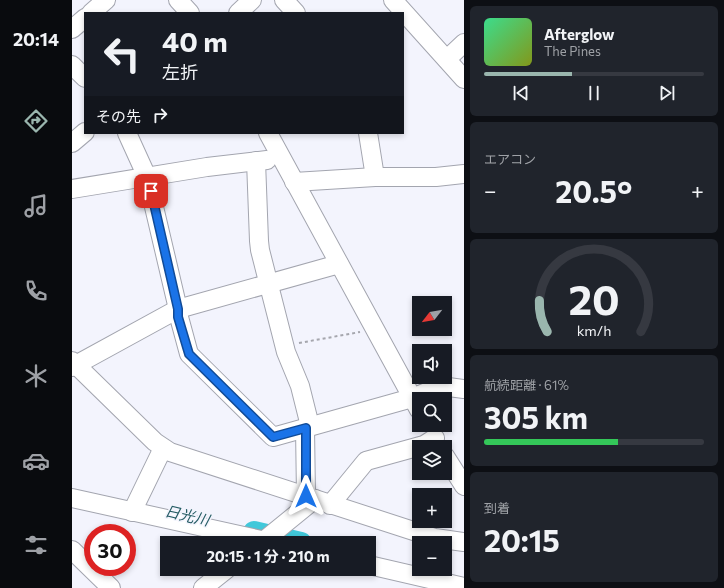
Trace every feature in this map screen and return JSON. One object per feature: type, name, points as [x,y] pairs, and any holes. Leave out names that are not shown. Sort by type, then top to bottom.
[{"type":"street","points":[[92,12],[106,0]]},
{"type":"street","points":[[178,0],[189,12]]},
{"type":"street","points":[[239,12],[252,0]]},
{"type":"street","points":[[284,0],[295,12]]},
{"type":"street","points":[[393,0],[464,79]]},
{"type":"street","points":[[72,29],[84,19]]},
{"type":"street","points":[[447,59],[464,43]]},
{"type":"street","points":[[72,65],[84,77]]},
{"type":"street","points":[[72,143],[84,133]]},
{"type":"street","points":[[127,134],[147,177],[178,309],[178,317],[189,354],[273,437],[308,427],[412,405]]},
{"type":"street","points":[[269,134],[412,398]]},
{"type":"street","points":[[368,134],[375,177]]},
{"type":"street","points":[[72,189],[207,167],[282,158]]},
{"type":"street","points":[[256,161],[258,241],[284,345],[300,386],[308,427],[317,500]]},
{"type":"street","points":[[294,182],[375,177],[436,178],[464,174]]},
{"type":"street","points":[[339,264],[178,309],[73,364],[163,448],[170,452],[435,538],[464,542]]},
{"type":"street","points":[[433,392],[442,386],[464,389]]},
{"type":"street","points":[[273,536],[366,461],[424,445],[434,437]]},
{"type":"street","points":[[134,508],[163,448]]},
{"type":"street","points":[[452,467],[464,486]]},
{"type":"street","points":[[72,500],[134,508],[251,536]]},
{"type":"street","points":[[72,550],[111,588]]},
{"type":"street","points":[[376,567],[464,587]]},
{"type":"street","points":[[409,574],[420,588]]},
{"type":"street","points":[[203,588],[218,576]]},
{"type":"path","points":[[284,345],[375,330]]},
{"type":"waterway","name":"日光川","points":[[254,532],[271,536]]},
{"type":"route","points":[[151,191],[178,309],[178,317],[189,354],[273,437],[306,428],[306,496]]}]
